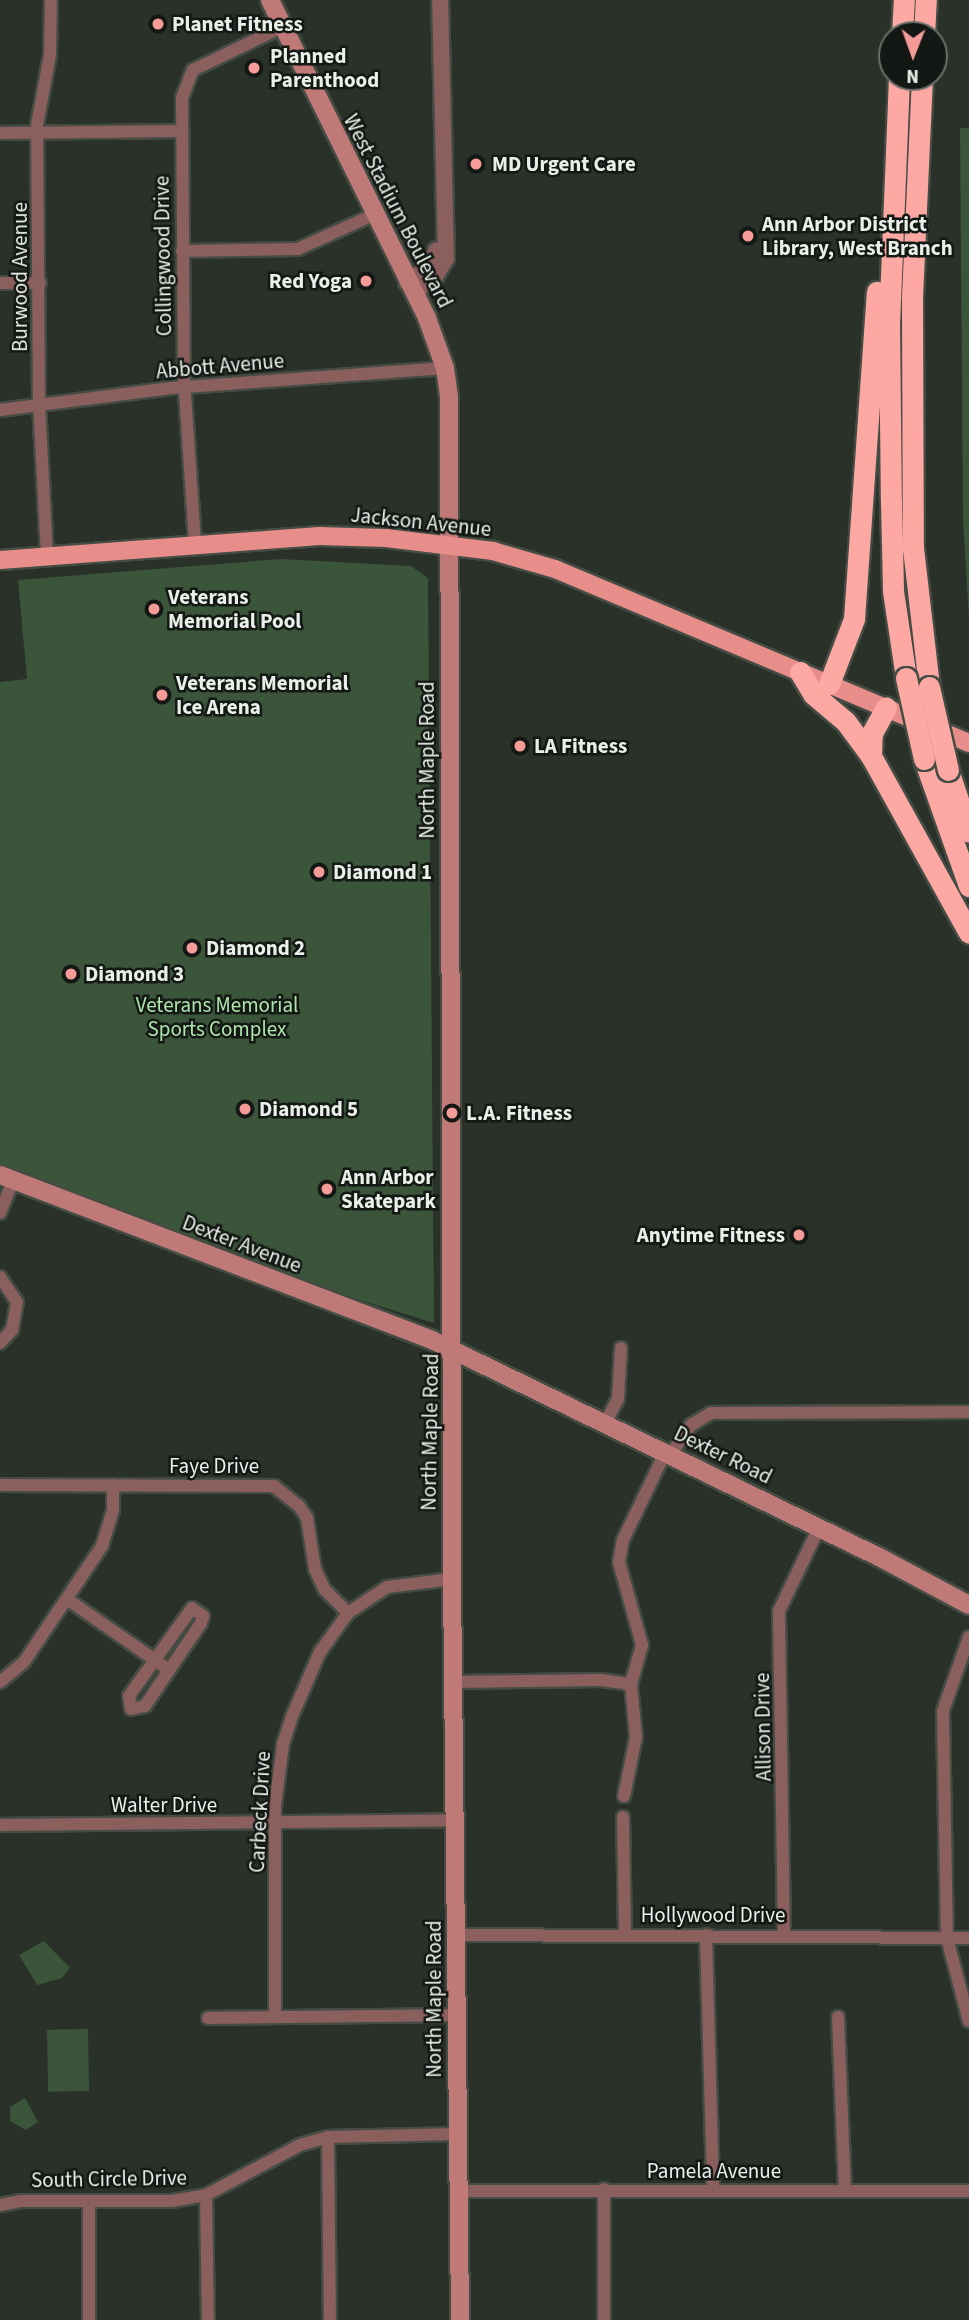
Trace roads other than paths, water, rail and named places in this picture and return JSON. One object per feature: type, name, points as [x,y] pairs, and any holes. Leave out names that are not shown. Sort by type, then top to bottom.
[{"type":"highway","points":[[903,21],[904,0]]},
{"type":"highway","points":[[925,21],[926,0]]},
{"type":"highway","points":[[898,91],[889,320],[893,591],[906,678],[923,759],[969,886]]},
{"type":"highway","points":[[921,91],[912,298],[912,522],[917,612],[929,687],[948,770],[969,832]]},
{"type":"highway","points":[[830,684],[854,619],[877,292],[894,168]]},
{"type":"highway","points":[[800,672],[813,694],[846,722],[871,756],[969,933]]},
{"type":"highway","points":[[871,756],[872,733],[886,708]]},
{"type":"main road","name":"West Stadium Boulevard","points":[[270,0],[410,287],[445,368]]},
{"type":"main road","name":"North Maple Road","points":[[445,368],[450,544],[454,1351],[452,1579],[460,2320]]},
{"type":"main road","name":"Jackson Avenue","points":[[0,560],[195,543],[319,536],[450,544],[555,569],[969,743]]},
{"type":"main road","name":"Dexter Avenue","points":[[6,1178],[454,1351]]},
{"type":"main road","name":"Dexter Road","points":[[454,1351],[819,1528],[969,1605]]},
{"type":"street","name":"Burwood Avenue","points":[[47,556],[39,404],[37,133],[39,100],[50,55],[51,0]]},
{"type":"street","points":[[410,287],[432,265],[443,229],[440,0]]},
{"type":"street","name":"Collingwood Drive","points":[[195,543],[184,387],[182,98],[193,70],[282,27]]},
{"type":"street","points":[[0,133],[181,131]]},
{"type":"street","points":[[182,251],[298,249],[373,215]]},
{"type":"street","points":[[0,283],[40,283]]},
{"type":"street","name":"Abbott Avenue","points":[[0,410],[184,387],[445,368]]},
{"type":"street","name":"Dexter Avenue","points":[[0,1213],[6,1178]]},
{"type":"street","points":[[0,1277],[17,1302],[12,1330],[0,1342]]},
{"type":"street","points":[[605,1424],[618,1399],[621,1348]]},
{"type":"street","points":[[624,1796],[636,1737],[631,1684],[642,1645],[619,1562],[623,1540],[667,1454],[691,1425],[711,1413],[969,1412]]},
{"type":"street","name":"Faye Drive","points":[[0,1485],[274,1486],[299,1506],[307,1518],[315,1569],[325,1590],[348,1613]]},
{"type":"street","points":[[0,1682],[24,1662],[102,1546],[113,1510],[113,1485]]},
{"type":"street","name":"Allison Drive","points":[[784,1934],[779,1611],[819,1528]]},
{"type":"street","name":"Carbeck Drive","points":[[275,2017],[275,1823],[278,1770],[293,1714],[320,1652],[348,1613],[387,1587],[452,1579]]},
{"type":"street","points":[[67,1599],[169,1670]]},
{"type":"street","points":[[199,1609],[201,1623],[145,1706],[131,1709],[129,1696],[153,1659],[185,1612],[199,1609]]},
{"type":"street","points":[[969,1637],[943,1710],[947,1938],[969,2021]]},
{"type":"street","points":[[453,1682],[601,1680],[631,1684]]},
{"type":"street","points":[[623,1817],[625,1934]]},
{"type":"street","name":"Walter Drive","points":[[0,1825],[455,1820]]},
{"type":"street","name":"Hollywood Drive","points":[[457,1935],[784,1934],[969,1937]]},
{"type":"street","points":[[706,1935],[713,2191]]},
{"type":"street","points":[[208,2018],[457,2015]]},
{"type":"street","points":[[838,2017],[845,2191]]},
{"type":"street","name":"South Circle Drive","points":[[0,2205],[172,2201],[206,2195],[300,2145],[328,2137],[458,2134]]},
{"type":"street","points":[[328,2137],[330,2320]]},
{"type":"street","points":[[604,2189],[604,2320]]},
{"type":"street","name":"Pamela Avenue","points":[[458,2191],[969,2191]]},
{"type":"street","points":[[206,2195],[208,2320]]},
{"type":"street","points":[[89,2201],[89,2320]]},
{"type":"place","name":"Planet Fitness","points":[[158,24]]},
{"type":"place","name":"Planned Parenthood","points":[[254,68]]},
{"type":"place","name":"MD Urgent Care","points":[[476,164]]},
{"type":"place","name":"Ann Arbor District Library, West Branch","points":[[748,236]]},
{"type":"place","name":"Red Yoga","points":[[366,281]]},
{"type":"place","name":"Veterans Memorial Pool","points":[[154,609]]},
{"type":"place","name":"Veterans Memorial Ice Arena","points":[[162,695]]},
{"type":"place","name":"LA Fitness","points":[[520,746]]},
{"type":"place","name":"Diamond 1","points":[[319,872]]},
{"type":"place","name":"Diamond 2","points":[[192,948]]},
{"type":"place","name":"Diamond 3","points":[[71,974]]},
{"type":"place","name":"Diamond 5","points":[[245,1109]]},
{"type":"place","name":"L.A. Fitness","points":[[452,1113]]},
{"type":"place","name":"Ann Arbor Skatepark","points":[[327,1189]]},
{"type":"place","name":"Anytime Fitness","points":[[799,1235]]},
{"type":"park label","name":"Veterans Memorial Sports Complex","points":[[217,1017]]}]
